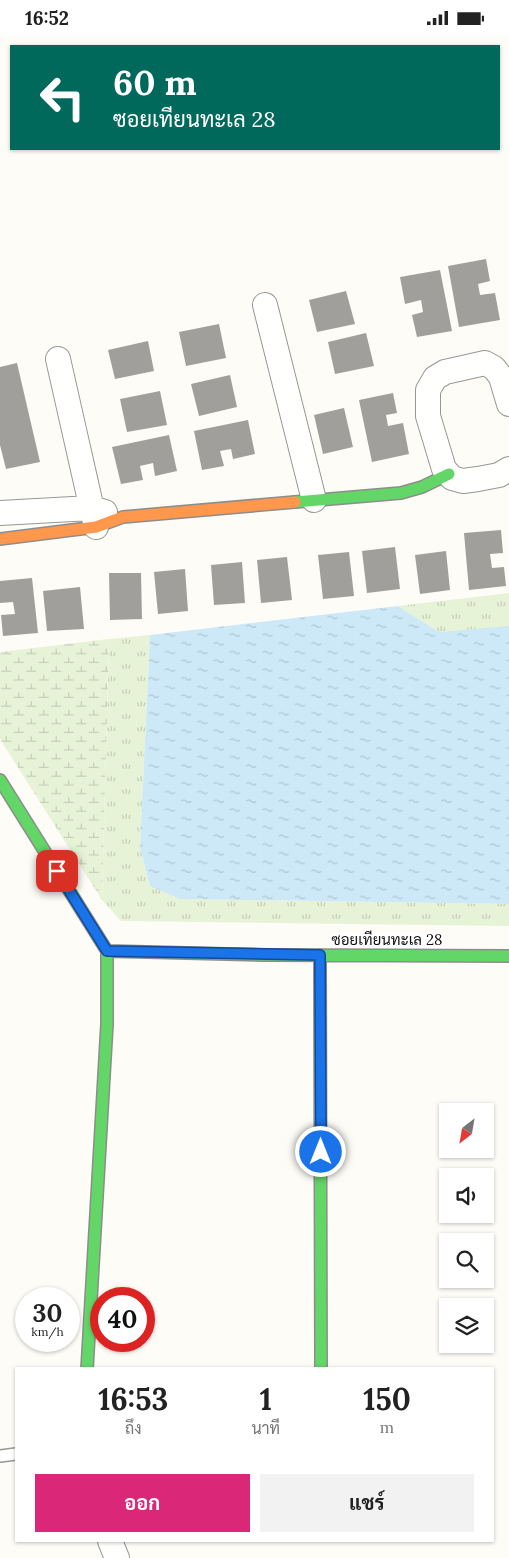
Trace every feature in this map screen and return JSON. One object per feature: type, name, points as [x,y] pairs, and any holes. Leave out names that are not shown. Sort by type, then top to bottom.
[{"type":"street","points":[[265,305],[314,500]]},
{"type":"street","points":[[58,359],[93,518]]},
{"type":"street","points":[[509,404],[501,377],[503,366],[494,367],[485,363],[445,372],[435,378],[428,389],[428,416],[444,469],[452,477],[463,481],[499,475],[509,469]]},
{"type":"street","points":[[0,513],[93,518],[123,517],[401,493],[422,487],[449,474]]},
{"type":"street","points":[[0,539],[93,518]]},
{"type":"street","points":[[0,780],[107,951],[107,1025],[87,1367]]},
{"type":"street","name":"ซอยเทียนทะเล 28","points":[[107,951],[320,955],[509,955]]},
{"type":"street","points":[[320,955],[321,1367]]},
{"type":"street","points":[[110,1542],[117,1558]]},
{"type":"lane","points":[[0,1456],[15,1455]]},
{"type":"green space","points":[[509,593],[509,626],[505,627],[439,632],[398,606]]},
{"type":"green space","points":[[150,635],[140,847],[150,886],[180,899],[509,904],[509,926],[121,921],[102,900],[109,639]]},
{"type":"green space","points":[[109,639],[102,900],[0,739],[0,652]]},
{"type":"water","points":[[398,606],[439,632],[509,626],[509,904],[180,899],[150,886],[140,847],[150,635]]},
{"type":"building","points":[[486,259],[490,281],[478,284],[480,295],[495,293],[500,320],[459,327],[448,266]]},
{"type":"building","points":[[440,270],[452,331],[417,337],[412,315],[423,312],[421,300],[405,304],[400,277]]},
{"type":"building","points":[[346,291],[355,324],[317,332],[309,300]]},
{"type":"building","points":[[219,324],[226,358],[186,366],[179,332]]},
{"type":"building","points":[[366,333],[374,366],[335,374],[328,342]]},
{"type":"building","points":[[148,341],[154,371],[115,379],[108,350]]},
{"type":"building","points":[[17,363],[40,462],[6,469],[0,445],[0,367]]},
{"type":"building","points":[[230,375],[237,407],[199,416],[191,384]]},
{"type":"building","points":[[160,391],[167,425],[127,432],[120,399]]},
{"type":"building","points":[[393,393],[397,413],[386,415],[388,426],[403,423],[409,454],[372,462],[359,400]]},
{"type":"building","points":[[344,408],[353,447],[323,454],[314,415]]},
{"type":"building","points":[[248,420],[255,454],[233,459],[231,449],[220,451],[224,466],[202,470],[194,431]]},
{"type":"building","points":[[169,435],[177,471],[155,476],[153,463],[140,466],[143,480],[121,484],[112,447]]},
{"type":"building","points":[[501,530],[503,553],[490,554],[492,568],[504,567],[506,586],[469,590],[464,533]]},
{"type":"building","points":[[395,547],[400,589],[367,593],[362,551]]},
{"type":"building","points":[[446,551],[450,590],[420,594],[415,555]]},
{"type":"building","points":[[349,552],[354,596],[323,599],[318,555]]},
{"type":"building","points":[[287,557],[292,600],[261,603],[257,560]]},
{"type":"building","points":[[242,562],[245,603],[214,605],[211,565]]},
{"type":"building","points":[[185,569],[188,611],[158,614],[154,572]]},
{"type":"building","points":[[109,573],[141,573],[142,619],[110,620]]},
{"type":"building","points":[[32,578],[38,633],[3,636],[1,615],[15,614],[13,602],[0,603],[0,581]]},
{"type":"building","points":[[80,587],[84,629],[47,631],[43,591]]},
{"type":"traffic: fast","points":[[295,502],[401,493],[422,487],[449,474]]},
{"type":"traffic: fast","points":[[0,780],[107,951],[264,955],[509,956]]},
{"type":"traffic: fast","points":[[87,1367],[107,1024],[107,951]]},
{"type":"traffic: fast","points":[[320,955],[321,1367]]},
{"type":"traffic: slow","points":[[0,539],[96,527],[123,517],[295,502]]},
{"type":"route","points":[[57,871],[107,951],[320,955],[321,1152]]}]
